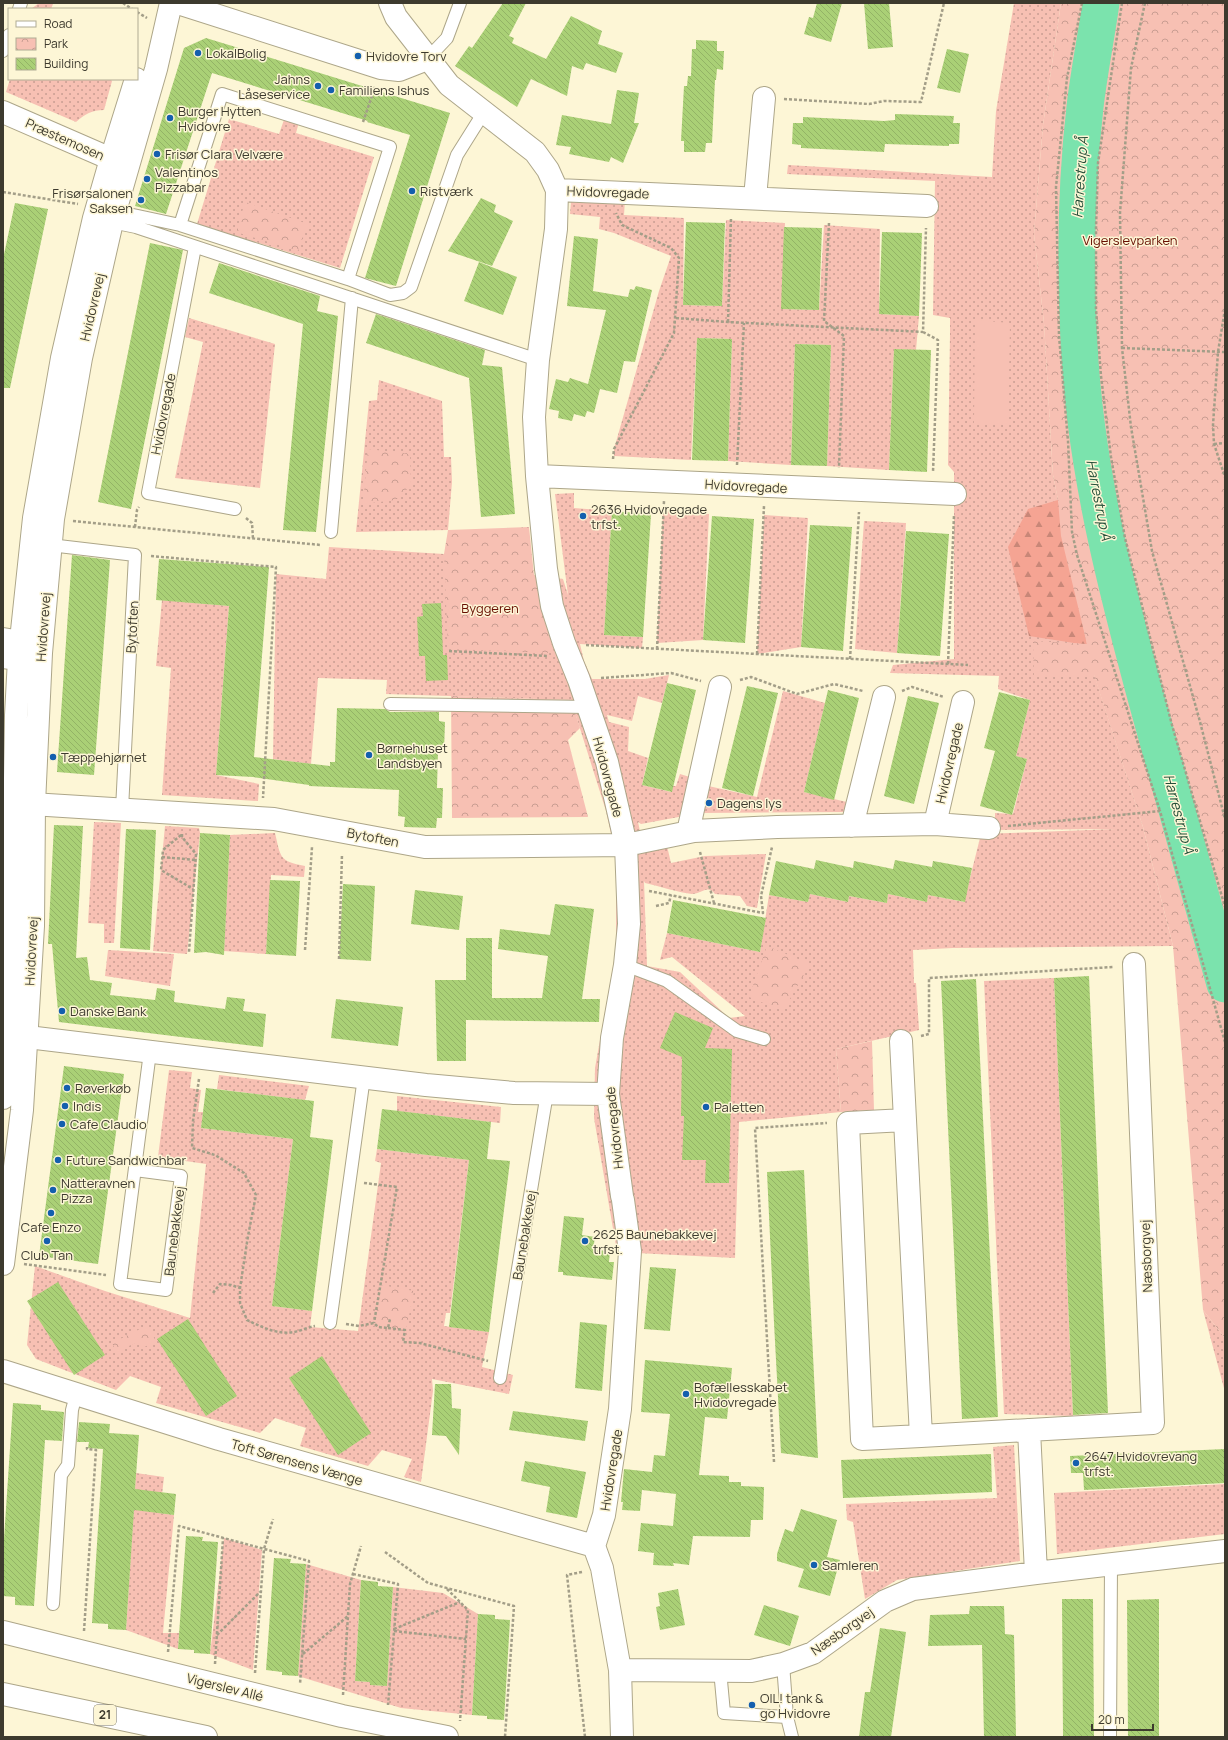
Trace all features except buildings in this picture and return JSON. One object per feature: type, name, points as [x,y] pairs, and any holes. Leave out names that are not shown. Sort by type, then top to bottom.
[{"type":"main road","name":"Hvidovrevej","points":[[138,75],[141,65],[171,3]]},
{"type":"main road","name":"Hvidovrevej","points":[[119,161],[156,69],[171,3]]},
{"type":"main road","points":[[178,3],[381,68],[399,70],[427,59],[396,17],[390,3]]},
{"type":"main road","name":"Hvidovregade","points":[[427,59],[449,85],[535,152],[548,170],[557,190],[556,229],[538,360],[534,417],[537,476],[546,569],[552,606],[566,650],[579,680],[607,762],[626,845],[629,887],[629,924],[625,965],[612,1038],[608,1094],[630,1252],[620,1409],[604,1515],[594,1546]]},
{"type":"main road","name":"Hvidovrevej","points":[[24,804],[11,649],[62,358],[119,161],[137,80]]},
{"type":"main road","points":[[755,198],[764,98]]},
{"type":"main road","name":"Præstemosen","points":[[3,112],[119,161]]},
{"type":"main road","name":"Hvidovregade","points":[[557,190],[927,206]]},
{"type":"main road","name":"Hvidovrevej","points":[[3,1264],[22,1110],[18,1036],[24,804],[53,520],[104,214]]},
{"type":"main road","name":"Hvidovregade","points":[[537,476],[736,486],[955,494]]},
{"type":"main road","points":[[11,649],[40,653]]},
{"type":"main road","points":[[691,831],[720,687]]},
{"type":"main road","points":[[852,826],[884,697]]},
{"type":"main road","name":"Hvidovregade","points":[[935,824],[963,702]]},
{"type":"main road","name":"Bytoften","points":[[24,804],[274,819],[425,847],[626,845]]},
{"type":"main road","points":[[626,845],[691,831],[777,827],[935,824],[989,828]]},
{"type":"main road","name":"Næsborgvej","points":[[848,1123],[862,1439],[1153,1423],[1134,964]]},
{"type":"main road","name":"Hvidovrevej","points":[[3,1098],[18,1036]]},
{"type":"main road","points":[[18,1036],[364,1077],[507,1092],[608,1094]]},
{"type":"main road","points":[[901,1041],[921,1436]]},
{"type":"main road","points":[[848,1123],[905,1120]]},
{"type":"main road","name":"Toft Sørensens Vænge","points":[[3,1371],[76,1395],[396,1490],[594,1546]]},
{"type":"main road","points":[[1029,1430],[1036,1573]]},
{"type":"main road","points":[[594,1546],[602,1568],[620,1670],[622,1737]]},
{"type":"main road","name":"Næsborgvej","points":[[620,1670],[751,1670],[783,1664],[813,1653],[885,1601],[913,1589],[1225,1551]]},
{"type":"main road","name":"Vigerslev Allé","points":[[3,1632],[342,1716],[386,1725],[454,1730]]},
{"type":"main road","name":"21","points":[[3,1694],[206,1737]]},
{"type":"lane","points":[[427,59],[448,38],[460,3]]},
{"type":"lane","points":[[3,51],[8,38]]},
{"type":"lane","points":[[180,225],[222,94],[390,147],[348,279]]},
{"type":"lane","points":[[104,214],[180,225],[348,279],[390,295],[403,293],[411,287],[457,155],[484,112]]},
{"type":"lane","points":[[104,214],[136,227],[195,247],[538,360]]},
{"type":"lane","name":"Hvidovregade","points":[[148,493],[195,247]]},
{"type":"lane","points":[[331,532],[352,298]]},
{"type":"lane","points":[[148,493],[236,509]]},
{"type":"lane","points":[[50,545],[135,555]]},
{"type":"lane","name":"Bytoften","points":[[122,809],[135,555]]},
{"type":"lane","points":[[390,704],[588,707]]},
{"type":"lane","points":[[625,965],[667,981],[737,1031],[764,1039]]},
{"type":"lane","points":[[121,1276],[150,1052]]},
{"type":"lane","points":[[330,1323],[364,1077]]},
{"type":"lane","name":"Baunebakkevej","points":[[500,1378],[547,1093]]},
{"type":"lane","name":"Baunebakkevej","points":[[121,1276],[120,1284],[166,1290],[181,1176],[135,1170]]},
{"type":"lane","points":[[52,1604],[61,1475],[68,1465],[72,1410],[76,1395]]},
{"type":"lane","points":[[1110,1737],[1111,1564]]},
{"type":"lane","points":[[783,1664],[787,1717],[792,1737]]},
{"type":"lane","points":[[720,1670],[724,1712],[787,1717]]},
{"type":"path","points":[[764,98],[869,104],[884,101],[921,102],[944,3]]},
{"type":"path","points":[[1082,3],[1067,78],[1056,187],[1059,336],[1068,441],[1072,532],[1077,555],[1160,812],[1225,1042]]},
{"type":"path","points":[[1122,3],[1098,163],[1096,309],[1101,376],[1111,456],[1126,545],[1170,717],[1225,907]]},
{"type":"path","points":[[1145,3],[1131,68],[1120,213],[1122,348],[1131,427],[1152,551],[1199,718],[1225,819]]},
{"type":"path","points":[[358,137],[381,68]]},
{"type":"path","points":[[605,191],[622,225],[671,248],[679,258],[674,333],[614,449],[613,480]]},
{"type":"path","points":[[3,192],[104,214]]},
{"type":"path","points":[[728,322],[732,197]]},
{"type":"path","points":[[830,202],[824,321],[844,336],[839,490]]},
{"type":"path","points":[[923,332],[927,206]]},
{"type":"path","points":[[1225,309],[1218,352],[1213,425],[1214,444],[1225,477]]},
{"type":"path","points":[[676,318],[923,332],[938,340],[932,494]]},
{"type":"path","points":[[736,486],[744,323]]},
{"type":"path","points":[[1122,348],[1225,352]]},
{"type":"path","points":[[1214,444],[1225,443]]},
{"type":"path","points":[[657,649],[665,482]]},
{"type":"path","points":[[757,654],[765,487]]},
{"type":"path","points":[[850,659],[861,491]]},
{"type":"path","points":[[135,527],[137,510],[148,493]]},
{"type":"path","points":[[948,664],[955,494]]},
{"type":"path","points":[[236,509],[252,523],[253,539]]},
{"type":"path","points":[[53,520],[323,546],[331,532]]},
{"type":"path","points":[[135,555],[276,567],[262,819]]},
{"type":"path","points":[[449,651],[657,649],[968,665]]},
{"type":"path","points":[[579,680],[671,673],[720,687],[751,677],[796,694],[834,684],[884,697],[912,687],[963,702]]},
{"type":"path","points":[[989,828],[1160,812]]},
{"type":"path","points":[[184,813],[182,837],[196,854],[189,952]]},
{"type":"path","points":[[305,950],[312,826]]},
{"type":"path","points":[[629,887],[763,912],[761,896],[777,827]]},
{"type":"path","points":[[691,831],[714,903]]},
{"type":"path","points":[[340,959],[340,882],[342,847],[346,832]]},
{"type":"path","points":[[182,835],[163,850],[161,870],[194,890]]},
{"type":"path","points":[[162,858],[196,860]]},
{"type":"path","points":[[656,906],[669,903],[671,895]]},
{"type":"path","points":[[901,1041],[929,1034],[929,978],[1096,969],[1134,964]]},
{"type":"path","points":[[202,1058],[193,1121],[192,1148],[215,1155],[244,1173],[256,1195],[240,1288],[240,1303],[247,1320],[264,1328],[278,1332],[294,1332],[309,1327],[330,1323],[359,1326],[374,1323]]},
{"type":"path","points":[[774,1462],[755,1128],[848,1123]]},
{"type":"path","points":[[350,1182],[397,1187],[374,1323]]},
{"type":"path","points":[[3,1261],[121,1276]]},
{"type":"path","points":[[213,1293],[220,1284],[240,1288]]},
{"type":"path","points":[[388,1328],[390,1319]]},
{"type":"path","points":[[374,1323],[378,1327],[404,1330],[403,1342],[420,1343],[502,1364]]},
{"type":"path","points":[[83,1652],[96,1450],[87,1449],[87,1442]]},
{"type":"path","points":[[252,1694],[264,1549],[272,1519]]},
{"type":"path","points":[[166,1672],[179,1526],[309,1561],[301,1682],[295,1704]]},
{"type":"path","points":[[214,1684],[223,1538]]},
{"type":"path","points":[[342,1716],[350,1584],[361,1546]]},
{"type":"path","points":[[385,1552],[428,1583],[514,1606],[505,1737]]},
{"type":"path","points":[[353,1574],[398,1584],[386,1725]]},
{"type":"path","points":[[568,1575],[585,1737]]},
{"type":"path","points":[[446,1588],[468,1610],[466,1639],[454,1730]]},
{"type":"path","points":[[217,1635],[261,1591]]},
{"type":"path","points":[[394,1630],[460,1602]]},
{"type":"path","points":[[303,1654],[348,1616]]},
{"type":"path","points":[[394,1630],[466,1639]]},
{"type":"green space","points":[[39,3],[53,4],[51,8],[32,8]]},
{"type":"green space","points":[[1014,3],[1061,3],[1043,125],[1034,234],[1044,323],[1053,475],[1094,674],[1143,827],[1173,946],[953,948],[913,950],[914,983],[916,983],[919,1030],[836,1049],[841,1112],[739,1122],[735,1258],[617,1252],[594,1118],[595,1068],[616,950],[616,856],[606,811],[571,700],[386,694],[387,680],[318,678],[311,764],[273,759],[276,574],[326,579],[329,547],[444,554],[534,575],[563,579],[568,595],[555,494],[574,493],[574,508],[612,511],[604,635],[643,637],[642,648],[580,644],[584,661],[592,679],[645,679],[669,675],[662,703],[638,696],[632,721],[607,715],[609,722],[629,727],[628,751],[648,758],[642,785],[671,792],[673,786],[676,786],[680,774],[693,778],[684,816],[641,824],[638,822],[643,845],[667,846],[671,863],[705,856],[766,854],[757,908],[747,906],[740,896],[715,894],[709,890],[692,894],[645,883],[644,881],[647,966],[680,972],[729,1018],[745,1016],[672,957],[660,960],[667,933],[760,952],[769,895],[808,902],[810,894],[848,902],[849,896],[887,903],[888,894],[927,902],[928,895],[964,902],[981,834],[1116,829],[995,830],[995,813],[1013,814],[1027,759],[1016,756],[1030,700],[998,689],[999,676],[890,673],[893,665],[954,659],[954,472],[948,465],[950,318],[933,315],[935,181],[787,174],[788,165],[992,177],[996,111]]},
{"type":"green space","name":"Vigerslevparken","points":[[1061,3],[1225,3],[1225,1338],[1203,1310],[1173,946],[1143,827],[1094,675],[1034,675],[1033,641],[1087,644],[1061,536],[1058,500],[1053,475],[1044,323],[1034,234],[1043,125]]},
{"type":"green space","points":[[10,80],[112,81],[104,110],[89,113],[76,122],[6,92]]},
{"type":"green space","points":[[285,117],[299,122],[296,133],[374,157],[340,268],[197,224],[229,119],[279,134]]},
{"type":"green space","points":[[575,199],[625,200],[624,215],[684,218],[683,305],[722,306],[726,220],[785,223],[782,309],[819,310],[824,225],[880,229],[879,314],[919,316],[916,350],[894,349],[889,470],[827,466],[831,345],[795,344],[791,465],[728,461],[732,339],[697,338],[691,460],[614,456],[614,449],[659,291],[671,256],[614,233],[599,229],[600,217],[570,214],[571,202]]},
{"type":"green space","points":[[245,202],[308,224],[298,251],[236,232]]},
{"type":"green space","points":[[189,318],[275,344],[260,488],[175,478],[203,342],[185,337]]},
{"type":"green space","points":[[975,320],[1010,323],[1008,423],[974,423]]},
{"type":"green space","points":[[379,380],[442,401],[444,457],[451,457],[452,482],[448,530],[356,532],[369,401],[377,400]]},
{"type":"green space","points":[[368,449],[410,454],[411,485],[396,500],[363,504]]},
{"type":"green space","points":[[1058,500],[1087,645],[1029,636],[1008,547],[1028,509]]},
{"type":"green space","points":[[663,511],[709,514],[703,640],[657,643]]},
{"type":"green space","points":[[764,515],[808,518],[801,647],[757,654]]},
{"type":"green space","points":[[864,521],[906,523],[897,653],[855,649]]},
{"type":"green space","name":"Byggeren","points":[[529,527],[534,575],[554,653],[448,649],[444,554],[448,530]]},
{"type":"green space","points":[[162,600],[229,606],[216,775],[259,784],[258,801],[162,795],[171,668],[156,666]]},
{"type":"green space","points":[[783,691],[825,703],[804,792],[851,803],[847,812],[698,813],[704,785],[757,797]]},
{"type":"green space","points":[[451,696],[571,700],[580,728],[568,740],[588,817],[452,818]]},
{"type":"green space","points":[[94,822],[121,823],[114,943],[104,943],[104,924],[88,923]]},
{"type":"green space","points":[[165,826],[199,828],[200,833],[187,954],[153,951]]},
{"type":"green space","points":[[275,833],[282,857],[290,862],[305,866],[304,877],[271,875],[266,954],[224,951],[230,835]]},
{"type":"green space","points":[[767,946],[810,964],[783,1011],[749,997]]},
{"type":"green space","points":[[108,950],[174,954],[170,986],[105,976]]},
{"type":"green space","points":[[1054,978],[1073,1416],[1004,1414],[984,981]]},
{"type":"green space","points":[[872,1041],[874,1110],[841,1112],[836,1049]]},
{"type":"green space","points":[[169,1070],[192,1072],[190,1088],[201,1090],[198,1112],[203,1112],[201,1128],[293,1139],[272,1306],[312,1311],[310,1327],[358,1331],[381,1163],[375,1161],[377,1149],[469,1160],[450,1313],[446,1313],[444,1326],[489,1332],[482,1367],[513,1375],[509,1394],[432,1379],[433,1391],[421,1482],[404,1477],[412,1459],[382,1450],[368,1466],[300,1446],[306,1428],[275,1418],[260,1433],[156,1403],[161,1387],[130,1376],[116,1390],[36,1359],[27,1345],[35,1266],[105,1291],[190,1318],[206,1164],[158,1157]]},
{"type":"green space","points":[[219,1075],[309,1086],[305,1100],[217,1089]]},
{"type":"green space","points":[[397,1096],[501,1107],[500,1123],[397,1111]]},
{"type":"green space","points":[[381,1285],[414,1291],[406,1330],[373,1326]]},
{"type":"green space","points":[[1203,1310],[1225,1338],[1225,1392]]},
{"type":"green space","points":[[148,1325],[156,1342],[144,1347],[139,1341],[117,1352],[112,1343]]},
{"type":"green space","points":[[1014,1445],[1020,1561],[897,1580],[865,1599],[853,1522],[847,1520],[846,1504],[997,1498],[993,1447]]},
{"type":"green space","points":[[136,1473],[164,1477],[160,1513],[174,1515],[163,1633],[179,1633],[178,1649],[126,1630]]},
{"type":"green space","points":[[1225,1484],[1225,1534],[1057,1554],[1054,1493]]},
{"type":"green space","points":[[224,1538],[262,1550],[253,1670],[210,1654]]},
{"type":"green space","points":[[306,1564],[361,1580],[355,1681],[370,1682],[370,1685],[387,1686],[393,1587],[443,1593],[478,1614],[472,1715],[401,1708],[298,1676]]},
{"type":"waterway","name":"Harrestrup Å","points":[[1101,3],[1088,81],[1078,195],[1077,284],[1082,390],[1095,483],[1104,529],[1126,621],[1225,984]]},
{"type":"place","name":"LokalBolig","points":[[198,53]]},
{"type":"place","name":"Hvidovre Torv","points":[[358,56]]},
{"type":"place","name":"Jahns Låseservice","points":[[318,86]]},
{"type":"place","name":"Familiens Ishus","points":[[331,90]]},
{"type":"place","name":"Burger Hytten Hvidovre","points":[[170,118]]},
{"type":"place","name":"Frisør Clara Velvære","points":[[157,154]]},
{"type":"place","name":"Valentinos Pizzabar","points":[[147,179]]},
{"type":"place","name":"Ristværk","points":[[412,191]]},
{"type":"place","name":"Frisørsalonen Saksen","points":[[141,200]]},
{"type":"place","name":"2636 Hvidovregade trfst.","points":[[583,516]]},
{"type":"place","name":"Børnehuset Landsbyen","points":[[369,755]]},
{"type":"place","name":"Tæppehjørnet","points":[[53,757]]},
{"type":"place","name":"Dagens lys","points":[[709,803]]},
{"type":"place","name":"Danske Bank","points":[[62,1011]]},
{"type":"place","name":"Røverkøb","points":[[67,1088]]},
{"type":"place","name":"Indis","points":[[65,1106]]},
{"type":"place","name":"Paletten","points":[[706,1107]]},
{"type":"place","name":"Cafe Claudio","points":[[62,1124]]},
{"type":"place","name":"Future Sandwichbar","points":[[58,1160]]},
{"type":"place","name":"Natteravnen Pizza","points":[[53,1190]]},
{"type":"place","name":"Cafe Enzo","points":[[51,1213]]},
{"type":"place","name":"Club Tan","points":[[47,1241]]},
{"type":"place","name":"2625 Baunebakkevej trfst.","points":[[585,1241]]},
{"type":"place","name":"Bofællesskabet Hvidovregade","points":[[686,1394]]},
{"type":"place","name":"2647 Hvidovrevang trfst.","points":[[1076,1463]]},
{"type":"place","name":"Samleren","points":[[814,1565]]},
{"type":"place","name":"OIL! tank & go Hvidovre","points":[[752,1705]]}]
